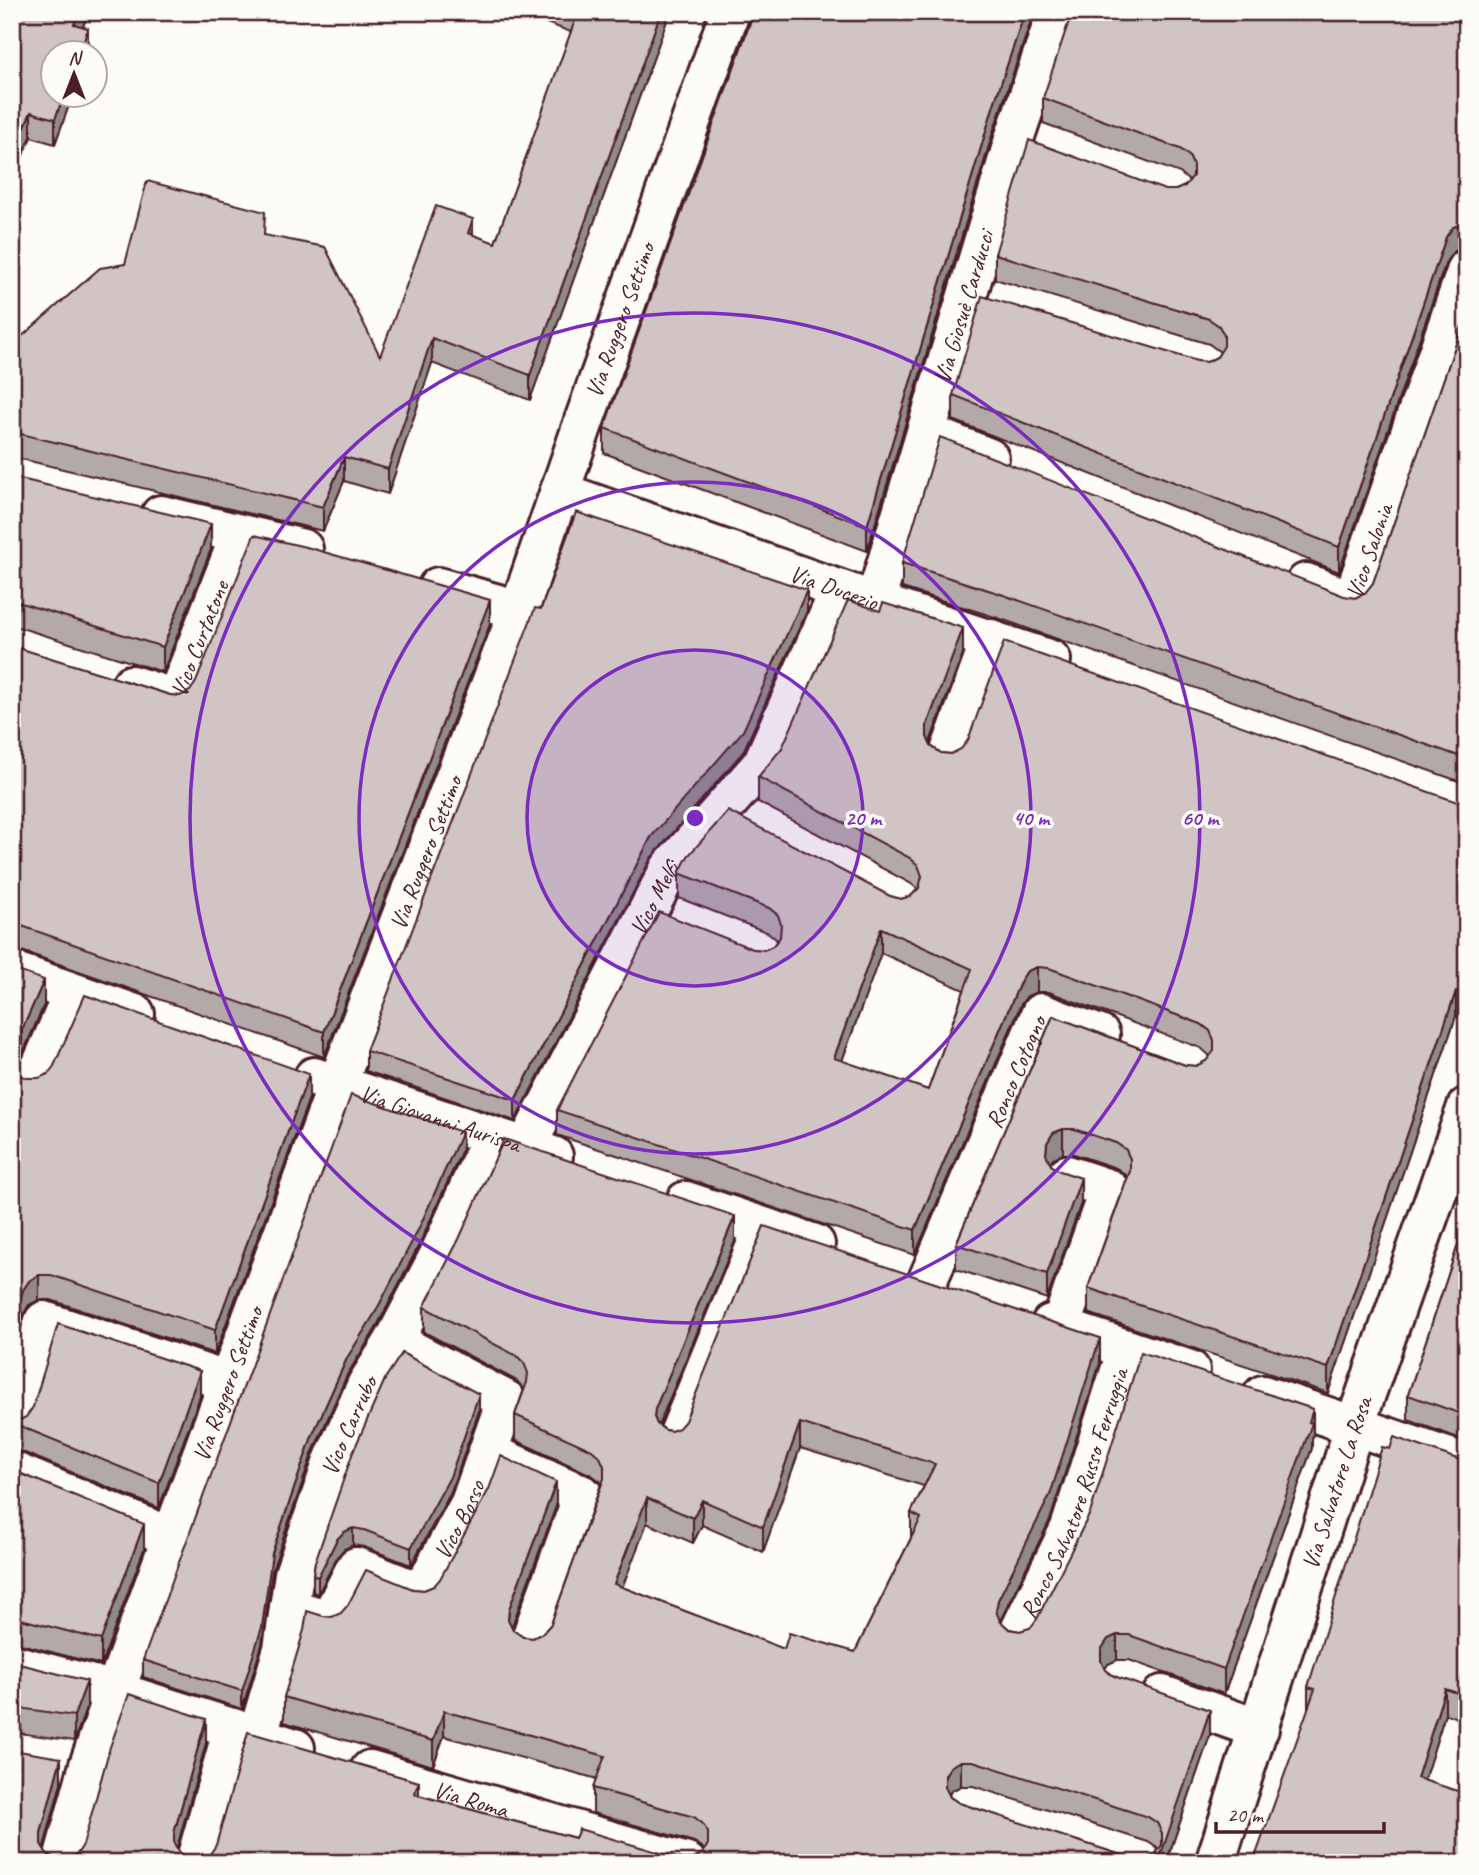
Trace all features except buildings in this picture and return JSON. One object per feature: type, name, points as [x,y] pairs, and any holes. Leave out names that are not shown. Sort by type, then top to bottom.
[{"type":"street","name":"Via Ruggero Settimo","points":[[62,1863],[72,1762],[116,1691],[337,1085],[519,610],[730,12]]},
{"type":"street","name":"Via Giosuè Carducci","points":[[875,602],[967,293],[1028,141],[1057,12]]},
{"type":"street","name":"Vico Salonia","points":[[1274,570],[1352,601],[1467,269]]},
{"type":"street","points":[[967,293],[1006,305]]},
{"type":"street","points":[[926,433],[1016,468]]},
{"type":"street","name":"Via Ducezio","points":[[560,492],[1081,671]]},
{"type":"street","points":[[133,509],[341,560]]},
{"type":"street","name":"Vico Curtatone","points":[[100,676],[176,699],[240,535]]},
{"type":"street","points":[[405,578],[519,610]]},
{"type":"street","name":"Vico Melfi","points":[[509,1141],[663,915],[670,868],[762,764],[840,590]]},
{"type":"street","points":[[948,757],[991,639]]},
{"type":"street","points":[[724,809],[759,828]]},
{"type":"street","points":[[12,971],[169,1026]]},
{"type":"street","points":[[12,1075],[34,1082],[74,993]]},
{"type":"street","name":"Ronco Cotogno","points":[[963,1294],[914,1278],[1041,1013],[1129,1046]]},
{"type":"street","name":"Via Giovanni Aurispa","points":[[285,1067],[590,1169]]},
{"type":"street","name":"Via Salvatore La Rosa","points":[[1215,1863],[1356,1425],[1467,1107]]},
{"type":"street","name":"Vico Carrubo","points":[[195,1863],[245,1733],[283,1649],[294,1574],[333,1461],[367,1384],[394,1341],[439,1255],[509,1141]]},
{"type":"street","points":[[1060,1327],[1109,1189],[1067,1175]]},
{"type":"street","points":[[655,1191],[849,1256]]},
{"type":"street","points":[[1024,1315],[1467,1464]]},
{"type":"street","points":[[12,1426],[44,1321],[229,1382]]},
{"type":"street","name":"Vico Bosso","points":[[289,1608],[329,1620],[356,1567],[421,1593],[470,1503],[506,1400],[394,1341]]},
{"type":"street","name":"Ronco Salvatore Russo Ferruggia","points":[[1018,1634],[1070,1528],[1127,1349]]},
{"type":"street","points":[[487,1451],[583,1495],[530,1641]]},
{"type":"street","points":[[12,1471],[171,1537]]},
{"type":"street","name":"Via Roma","points":[[12,1664],[116,1691],[245,1733],[687,1863]]},
{"type":"street","points":[[1135,1685],[1259,1729]]},
{"type":"lane","points":[[670,1440],[758,1225]]}]
